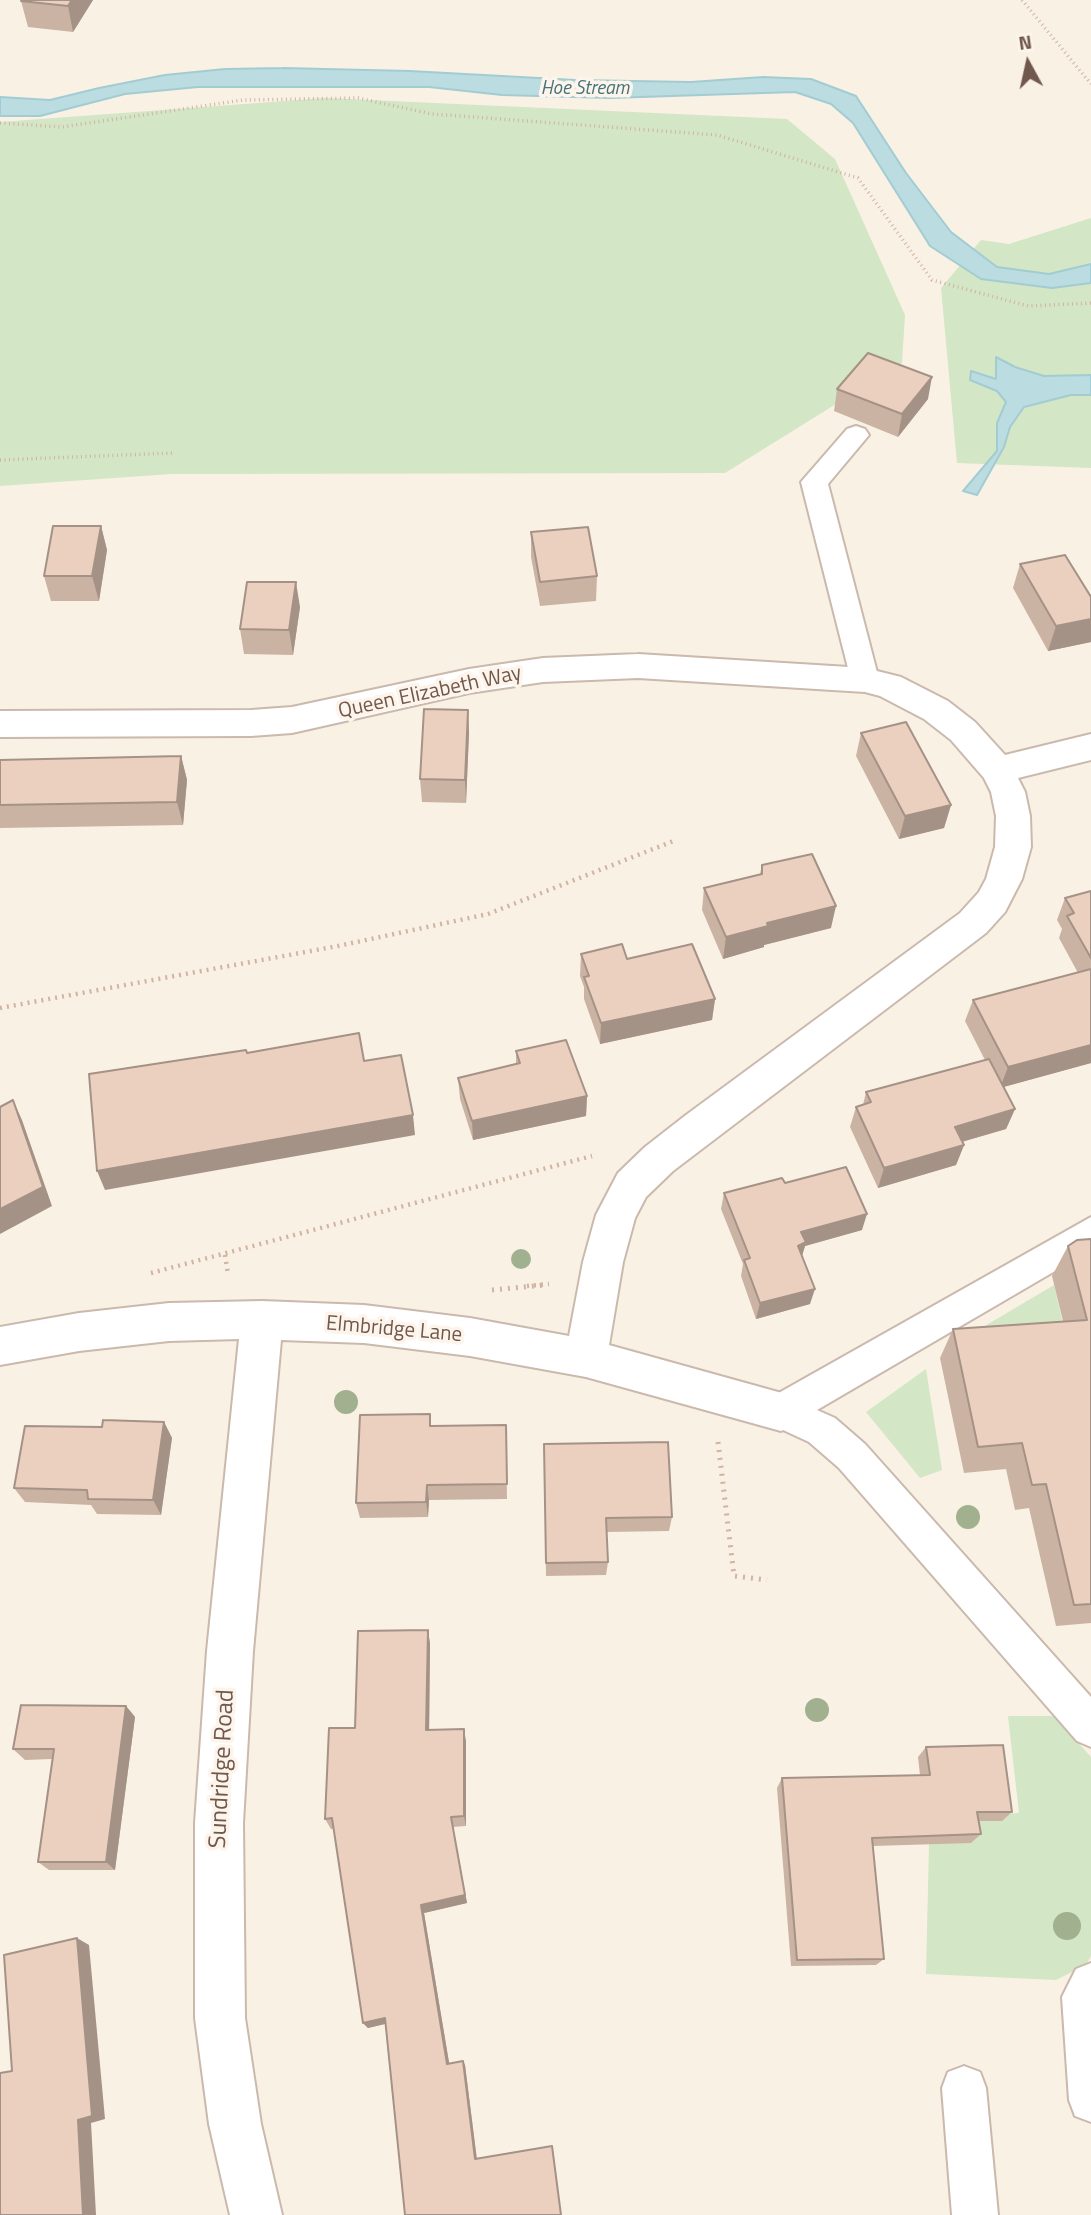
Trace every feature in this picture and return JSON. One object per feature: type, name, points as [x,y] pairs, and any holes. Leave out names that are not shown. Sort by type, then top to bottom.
[{"type":"street","name":"Queen Elizabeth Way","points":[[0,724],[251,723],[292,720],[469,681],[582,667],[638,666],[865,680],[889,686],[936,710],[963,731],[997,770],[1008,792],[1013,816],[1013,846],[1004,879],[992,902],[973,923],[700,1126],[632,1185],[616,1215],[603,1262],[586,1358]]},
{"type":"street","points":[[997,770],[1091,747]]},
{"type":"street","name":"Elmbridge Lane","points":[[0,1346],[79,1332],[169,1322],[262,1320],[365,1324],[470,1337],[586,1358],[781,1411]]},
{"type":"street","name":"Sundridge Road","points":[[256,2215],[235,2124],[220,2018],[219,1823],[230,1651],[262,1320]]},
{"type":"lane","points":[[856,435],[814,482],[865,680]]},
{"type":"lane","points":[[781,1411],[1091,1232]]},
{"type":"lane","points":[[781,1411],[822,1430],[852,1456],[1091,1727]]},
{"type":"lane","points":[[1091,1984],[1083,1997],[1091,2100]]},
{"type":"lane","points":[[964,2088],[975,2215]]},
{"type":"path","points":[[1022,0],[1091,84]]},
{"type":"path","points":[[0,123],[62,127],[243,100],[358,98],[432,114],[717,135],[858,178],[932,280],[1028,306],[1091,303]]},
{"type":"path","points":[[0,460],[172,453]]},
{"type":"path","points":[[0,1008],[338,946],[488,914],[676,840]]},
{"type":"path","points":[[147,1273],[225,1255],[601,1154]]},
{"type":"path","points":[[225,1255],[227,1274],[235,1273]]},
{"type":"path","points":[[488,1291],[551,1283]]},
{"type":"path","points":[[712,1393],[734,1576],[767,1580]]},
{"type":"green space","points":[[325,98],[787,119],[835,159],[905,315],[902,363],[725,473],[171,474],[0,486],[0,122]]},
{"type":"green space","points":[[1091,218],[1091,468],[957,463],[941,288],[981,240],[1009,244]]},
{"type":"green space","points":[[1054,1285],[1067,1341],[968,1336]]},
{"type":"green space","points":[[926,1369],[942,1470],[920,1478],[866,1412]]},
{"type":"green space","points":[[1008,1716],[1054,1716],[1091,1757],[1091,1956],[1086,1965],[1056,1980],[926,1974],[929,1844],[968,1821],[1001,1821],[1001,1814],[1019,1813]]},
{"type":"water","name":"Hoe Stream","points":[[225,69],[410,71],[575,80],[691,82],[763,77],[811,79],[856,96],[906,173],[951,232],[997,267],[1049,274],[1091,264],[1091,283],[1052,288],[981,279],[930,246],[853,123],[831,104],[795,92],[610,98],[502,95],[429,87],[198,87],[125,94],[40,116],[0,116],[0,97],[50,100],[165,75]]},
{"type":"water","points":[[996,357],[1015,367],[1044,376],[1091,375],[1091,395],[1071,395],[1024,407],[1010,427],[1004,447],[977,495],[963,491],[997,451],[997,423],[1006,402],[997,391],[970,380],[971,371],[996,379]]},
{"type":"building","points":[[22,0],[72,0],[68,6]]},
{"type":"building","points":[[868,353],[932,377],[902,414],[837,389]]},
{"type":"building","points":[[53,526],[101,526],[92,576],[44,576]]},
{"type":"building","points":[[588,527],[597,576],[540,582],[531,532]]},
{"type":"building","points":[[1065,555],[1091,597],[1091,619],[1056,626],[1020,564]]},
{"type":"building","points":[[247,582],[296,582],[289,630],[240,629]]},
{"type":"building","points":[[424,709],[468,710],[465,780],[420,779]]},
{"type":"building","points":[[906,722],[951,805],[905,816],[861,733]]},
{"type":"building","points":[[181,756],[177,802],[0,805],[0,760]]},
{"type":"building","points":[[812,854],[836,906],[767,923],[768,926],[726,937],[704,888],[762,874],[762,865]]},
{"type":"building","points":[[1091,891],[1091,958],[1067,916],[1074,913],[1065,898]]},
{"type":"building","points":[[622,944],[627,959],[692,944],[715,999],[601,1023],[584,977],[589,976],[581,954]]},
{"type":"building","points":[[1091,969],[1091,1045],[1008,1067],[973,1000]]},
{"type":"building","points":[[359,1033],[364,1061],[401,1055],[413,1115],[97,1171],[89,1074],[246,1050],[247,1053]]},
{"type":"building","points":[[566,1040],[587,1096],[472,1121],[458,1078],[520,1063],[516,1051]]},
{"type":"building","points":[[989,1059],[1015,1109],[955,1127],[964,1145],[884,1168],[856,1107],[871,1102],[866,1092]]},
{"type":"building","points":[[13,1100],[43,1187],[0,1209],[0,1107]]},
{"type":"building","points":[[846,1167],[867,1214],[801,1232],[806,1242],[798,1246],[815,1289],[760,1303],[744,1260],[750,1258],[724,1193],[782,1178],[785,1183]]},
{"type":"building","points":[[1091,1239],[1091,1604],[1074,1605],[1046,1484],[1032,1485],[1022,1443],[978,1447],[953,1329],[1087,1320],[1068,1246],[1077,1240]]},
{"type":"building","points":[[430,1414],[430,1426],[506,1425],[507,1484],[427,1485],[426,1502],[356,1503],[360,1415]]},
{"type":"building","points":[[103,1420],[164,1422],[153,1500],[88,1499],[87,1490],[14,1488],[25,1426],[102,1427]]},
{"type":"building","points":[[668,1442],[672,1517],[606,1518],[608,1562],[546,1563],[544,1444]]},
{"type":"building","points":[[428,1630],[426,1730],[464,1729],[464,1816],[451,1817],[465,1895],[421,1905],[447,2064],[463,2061],[475,2159],[552,2146],[561,2215],[405,2215],[385,2018],[363,2023],[332,1818],[325,1819],[329,1728],[355,1728],[358,1631]]},
{"type":"building","points":[[21,1705],[126,1706],[106,1862],[38,1862],[54,1749],[13,1749]]},
{"type":"building","points":[[1003,1745],[1012,1812],[977,1812],[981,1834],[872,1838],[884,1959],[797,1960],[782,1778],[930,1775],[926,1747]]},
{"type":"building","points":[[77,1938],[92,2116],[78,2120],[83,2215],[0,2215],[0,2073],[12,2071],[4,1955]]}]
